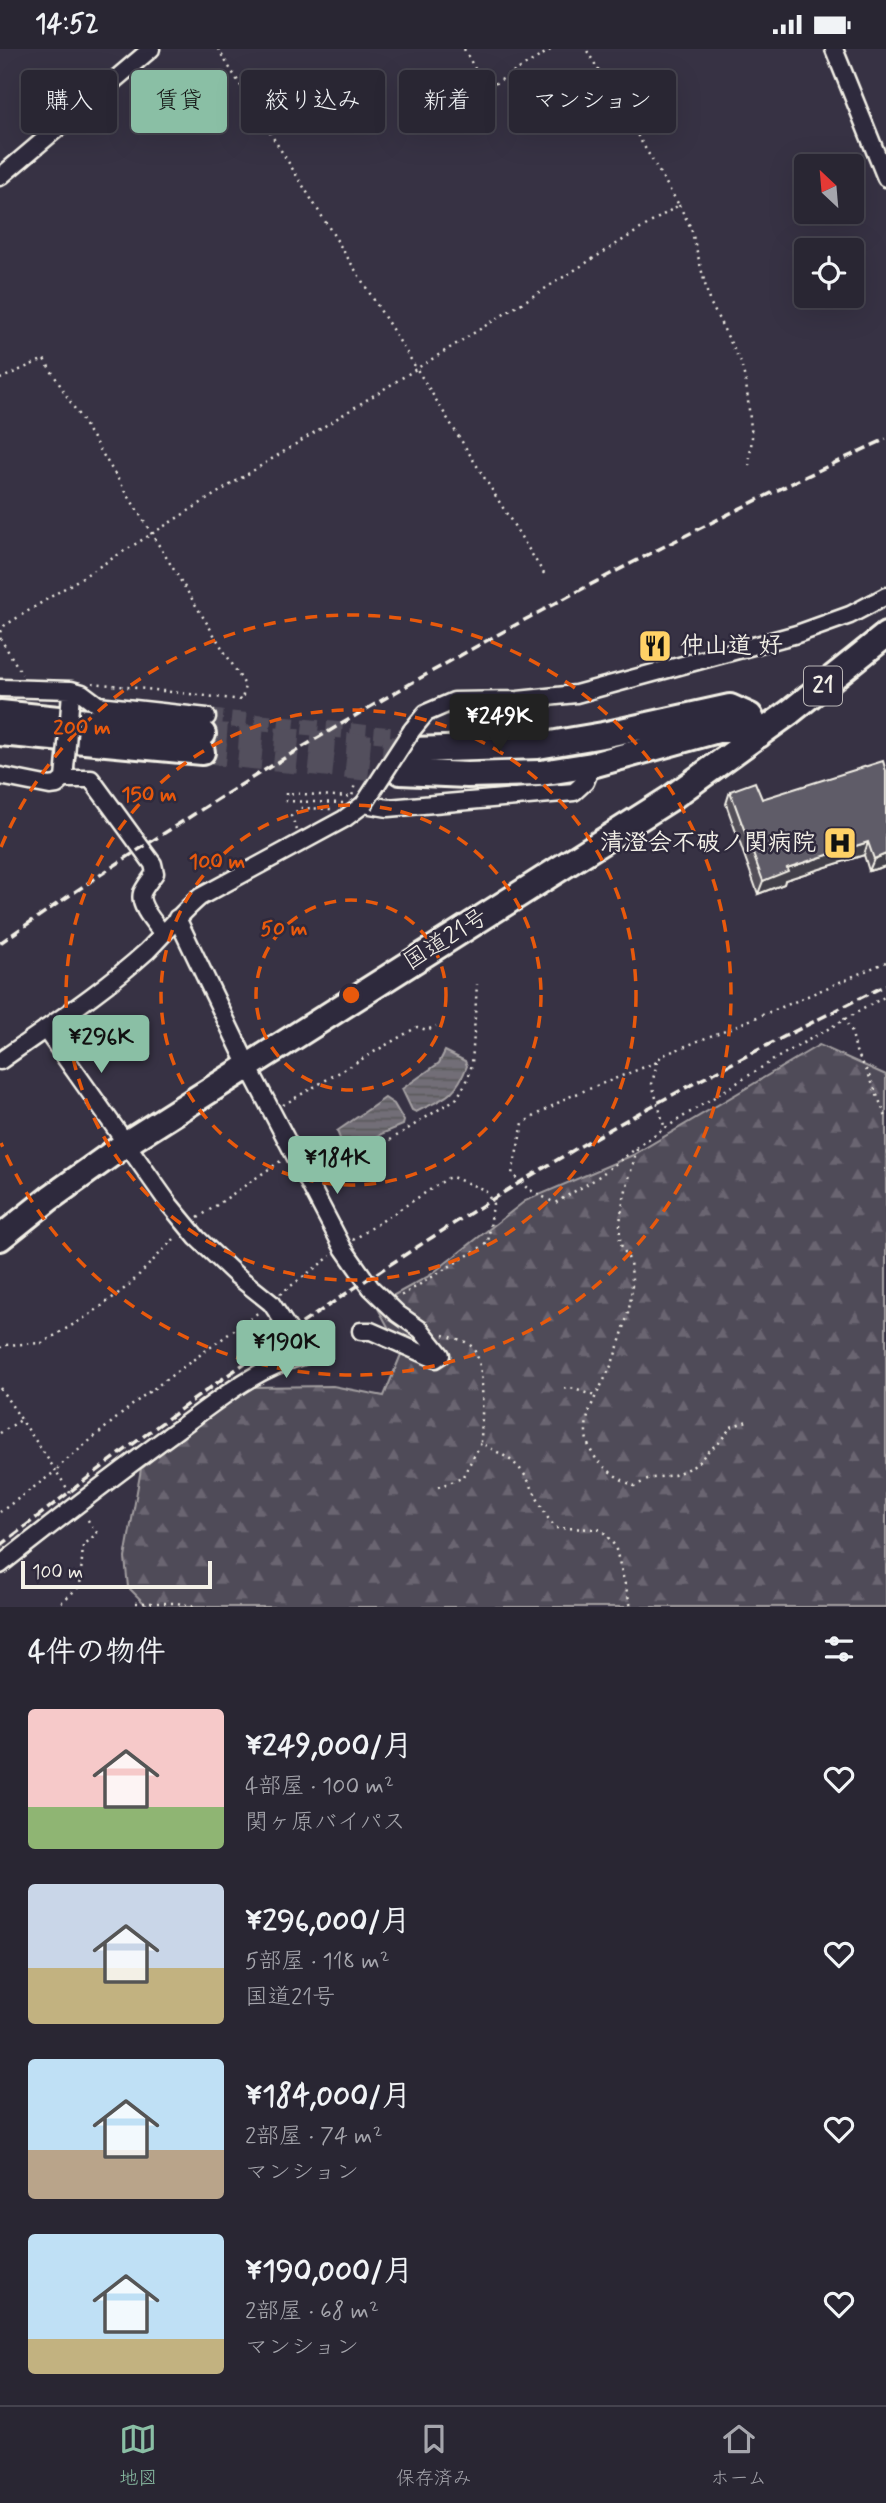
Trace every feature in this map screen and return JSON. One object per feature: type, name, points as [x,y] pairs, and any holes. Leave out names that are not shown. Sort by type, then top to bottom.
[{"type":"highway","name":"国道21号","points":[[0,1238],[127,1143],[671,798],[769,728],[886,635]]},
{"type":"highway","points":[[417,740],[538,746],[603,735],[730,707],[769,728]]},
{"type":"highway","points":[[0,713],[204,734]]},
{"type":"highway","points":[[400,772],[467,775],[528,773],[592,765],[730,728],[769,728]]},
{"type":"highway","points":[[0,733],[204,734]]},
{"type":"highway","points":[[671,798],[687,779],[690,770],[687,755],[673,744]]},
{"type":"street","points":[[0,177],[151,49]]},
{"type":"street","points":[[834,49],[886,178]]},
{"type":"street","points":[[0,1061],[122,972],[200,897],[344,819],[364,804],[417,740],[426,713],[454,701],[517,701],[576,694],[770,642],[850,615],[886,596]]},
{"type":"street","points":[[0,688],[31,689],[71,698],[82,693],[98,705],[204,734]]},
{"type":"street","points":[[64,779],[71,698]]},
{"type":"street","points":[[417,740],[510,734],[517,701]]},
{"type":"street","points":[[364,804],[388,808],[574,792],[585,782],[592,765]]},
{"type":"street","points":[[0,776],[50,786],[57,785],[64,779],[91,779],[153,864],[155,873],[142,894],[142,899],[163,934]]},
{"type":"street","points":[[177,918],[248,1066],[342,1248],[371,1288],[421,1330],[441,1355],[435,1359],[371,1331],[361,1331]]},
{"type":"street","points":[[0,1565],[77,1502],[229,1392],[263,1370],[306,1355],[271,1303],[236,1275],[169,1204],[45,1029]]},
{"type":"path","points":[[218,49],[545,577]]},
{"type":"path","points":[[464,49],[486,89],[552,49]]},
{"type":"path","points":[[586,49],[691,228],[709,300],[741,363],[746,383],[752,437],[749,467]]},
{"type":"path","points":[[0,632],[4,626],[679,205]]},
{"type":"path","points":[[0,379],[44,359],[245,685],[242,700],[91,683],[77,684],[71,698]]},
{"type":"path","points":[[0,638],[31,689]]},
{"type":"path","points":[[343,809],[343,803],[286,801],[286,793],[352,797],[355,783]]},
{"type":"path","points":[[303,842],[291,816],[293,812],[300,808],[332,809]]},
{"type":"path","points":[[665,1129],[652,1084],[661,1056],[788,1005],[886,961]]},
{"type":"path","points":[[313,1189],[457,1098],[468,1079],[472,1064],[477,984]]},
{"type":"path","points":[[657,1062],[566,1098],[523,1123],[512,1174],[528,1189],[555,1203],[594,1180],[665,1129],[844,1018],[886,996]]},
{"type":"path","points":[[844,1018],[886,1117]]},
{"type":"path","points":[[272,1111],[417,1027],[426,1030],[436,1026]]},
{"type":"path","points":[[637,1149],[625,1198],[620,1238],[631,1265],[631,1298],[615,1356],[608,1376],[596,1396],[586,1432],[590,1448],[602,1465],[619,1479],[634,1486],[652,1478],[674,1475],[696,1465],[731,1427],[747,1421]]},
{"type":"path","points":[[0,1348],[5,1345],[42,1343],[91,1314],[128,1286],[187,1226],[293,1152]]},
{"type":"path","points":[[0,1512],[56,1471],[71,1455],[142,1397],[342,1248],[448,1178],[452,1177],[485,1190],[493,1204],[488,1243],[387,1304]]},
{"type":"path","points":[[421,1330],[466,1342],[473,1347],[482,1384],[481,1443],[462,1478],[438,1487]]},
{"type":"path","points":[[565,1389],[568,1387],[596,1396]]},
{"type":"path","points":[[0,1388],[97,1533],[83,1546],[80,1586],[57,1607]]},
{"type":"path","points":[[0,1433],[21,1420]]},
{"type":"path","points":[[481,1443],[515,1463],[556,1528],[601,1529],[615,1546],[631,1607]]},
{"type":"path","points":[[136,1603],[177,1603],[196,1607]]},
{"type":"green space","points":[[819,1045],[886,1075],[886,1607],[148,1607],[128,1587],[125,1558],[141,1469],[242,1387],[333,1386],[384,1396],[402,1352],[376,1305],[429,1276],[525,1201],[633,1155]]},
{"type":"shaded area","points":[[445,1051],[465,1061],[467,1066],[463,1076],[448,1095],[416,1112],[412,1110],[402,1089],[439,1063]]},
{"type":"shaded area","points":[[385,1098],[394,1104],[404,1121],[403,1125],[381,1134],[366,1146],[349,1154],[345,1151],[337,1131]]},
{"type":"building","points":[[883,761],[886,771],[886,854],[874,859],[868,842],[787,868],[788,871],[763,881],[730,791],[755,782],[762,799]]},
{"type":"tunnel","points":[[207,717],[417,738]]},
{"type":"tunnel","points":[[203,734],[412,750]]},
{"type":"tunnel","points":[[202,752],[400,772]]},
{"type":"railway","points":[[0,943],[213,802],[432,671],[656,550],[886,439]]},
{"type":"railway","points":[[0,1546],[130,1446],[262,1351],[467,1215],[623,1122],[886,985]]},
{"type":"place","name":"仲山道 好","points":[[655,646]]},
{"type":"place","name":"清澄会不破ノ関病院","points":[[840,843]]}]
